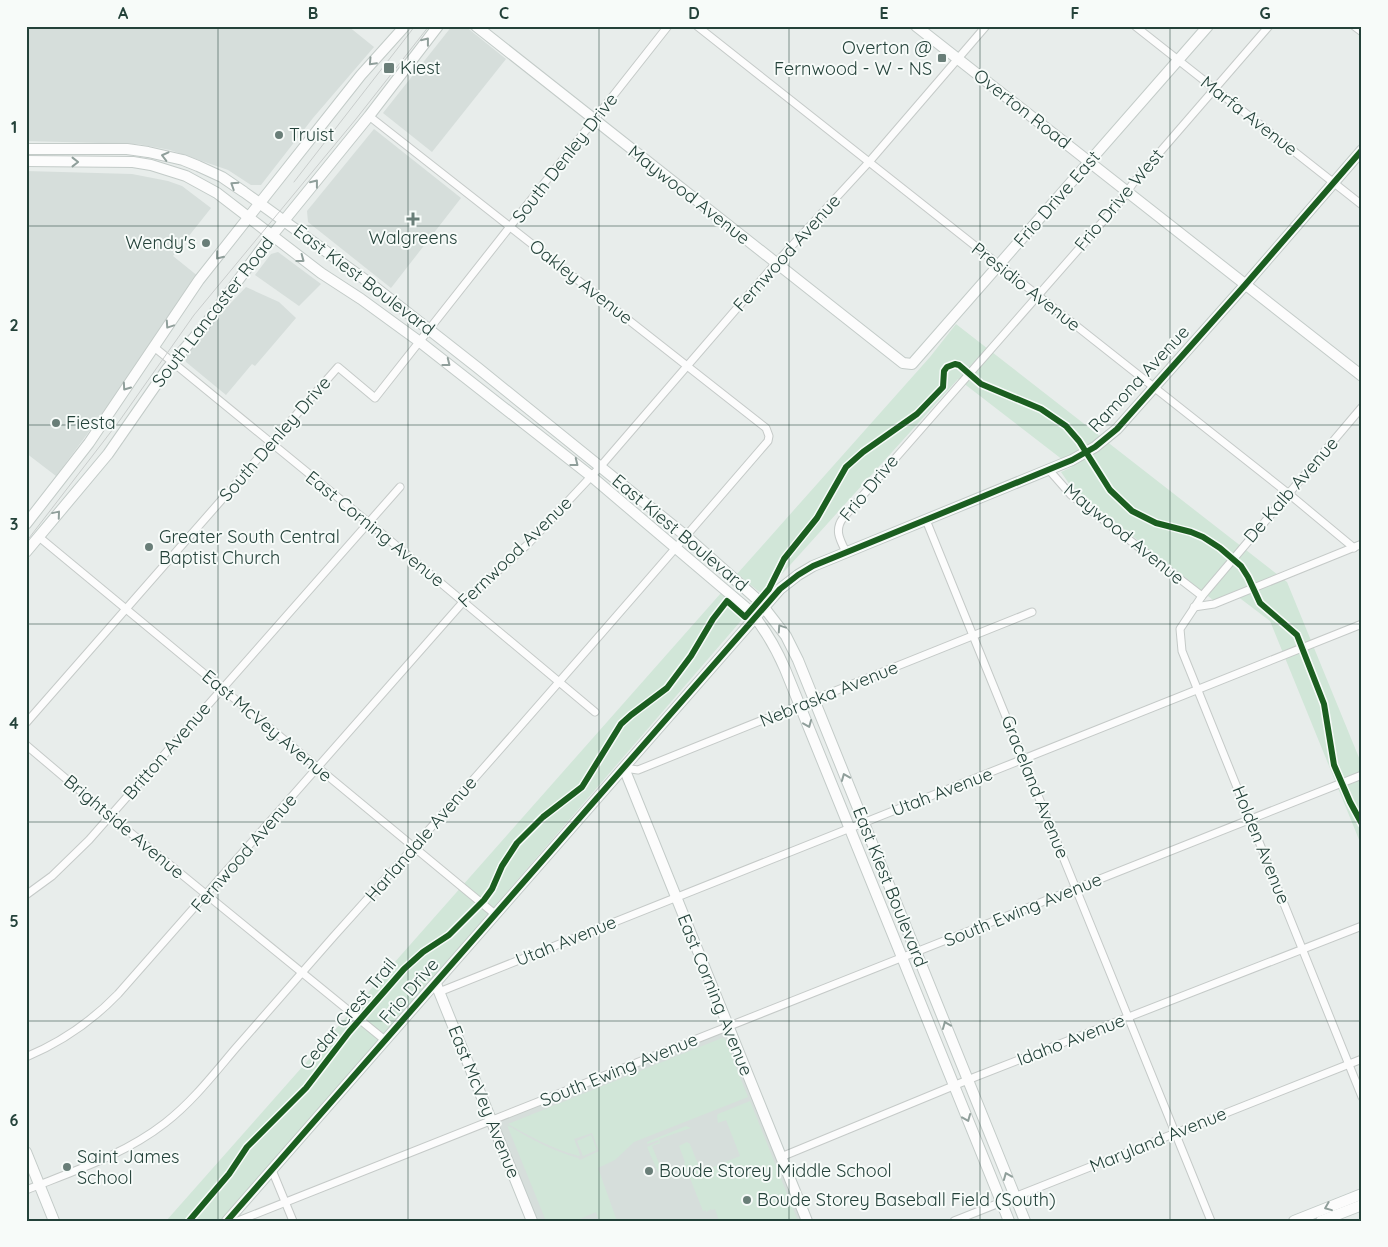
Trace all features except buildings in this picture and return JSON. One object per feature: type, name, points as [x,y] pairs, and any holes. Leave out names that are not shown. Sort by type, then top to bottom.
[{"type":"main road","name":"South Lancaster Road","points":[[26,524],[89,443],[199,280],[361,74],[405,26]]},
{"type":"main road","name":"South Lancaster Road","points":[[26,552],[108,454],[173,362],[369,116],[438,26]]},
{"type":"main road","name":"Maywood Avenue","points":[[476,26],[903,363]]},
{"type":"main road","name":"Overton Road","points":[[916,26],[1362,376]]},
{"type":"main road","name":"Frio Drive East","points":[[903,363],[912,364],[1208,26]]},
{"type":"main road","name":"East Kiest Boulevard","points":[[26,149],[148,152],[183,160],[211,172],[260,203],[429,329],[686,536],[747,588],[790,642],[1025,1221]]},
{"type":"main road","name":"Ramona Avenue","points":[[846,552],[1049,470],[1072,460],[1107,439],[1246,285],[1362,150]]},
{"type":"main road","name":"East Kiest Boulevard","points":[[26,161],[133,162],[169,170],[203,184],[330,280],[361,299],[420,342],[591,476],[741,603],[755,618],[776,648],[1009,1221]]},
{"type":"main road","name":"Frio Drive","points":[[228,1221],[386,1041],[437,988],[496,914],[780,589],[813,566],[846,552]]},
{"type":"main road","name":"East Corning Avenue","points":[[624,768],[807,1221]]},
{"type":"main road","name":"East McVey Avenue","points":[[437,988],[532,1221]]},
{"type":"main road","points":[[26,1152],[54,1221]]},
{"type":"main road","points":[[1294,1221],[1362,1194]]},
{"type":"main road","points":[[1321,1221],[1362,1205]]},
{"type":"street","name":"South Denley Drive","points":[[26,723],[338,367],[375,398],[668,26]]},
{"type":"street","name":"Presidio Avenue","points":[[697,26],[1289,494],[1354,548]]},
{"type":"street","name":"Fernwood Avenue","points":[[26,1057],[48,1048],[65,1038],[100,1012],[318,769],[463,602],[527,545],[600,467],[776,263],[869,162],[986,26]]},
{"type":"street","name":"Marfa Avenue","points":[[1135,26],[1362,205]]},
{"type":"street","name":"Frio Drive West","points":[[968,374],[1119,203],[1126,192],[1268,26]]},
{"type":"street","points":[[1354,26],[1362,32]]},
{"type":"street","name":"Oakley Avenue","points":[[369,116],[511,226],[768,431]]},
{"type":"street","name":"East Corning Avenue","points":[[154,347],[559,680],[595,712]]},
{"type":"street","name":"Frio Drive","points":[[846,552],[838,530],[838,524],[842,518],[968,374]]},
{"type":"street","name":"De Kalb Avenue","points":[[1202,596],[1362,407]]},
{"type":"street","name":"Harlandale Avenue","points":[[26,1190],[92,1165],[126,1149],[167,1122],[187,1105],[302,972],[414,848],[768,441],[768,431]]},
{"type":"street","name":"Maywood Avenue","points":[[1049,470],[1071,495],[1202,596]]},
{"type":"street","name":"Britton Avenue","points":[[26,895],[71,859],[400,487]]},
{"type":"street","name":"Graceland Avenue","points":[[926,520],[1211,1221]]},
{"type":"street","name":"East McVey Avenue","points":[[39,537],[496,914]]},
{"type":"street","points":[[1194,607],[1214,604],[1362,544]]},
{"type":"street","name":"Holden Avenue","points":[[1202,596],[1180,629],[1182,651],[1362,1097]]},
{"type":"street","name":"Nebraska Avenue","points":[[624,768],[638,770],[1032,612]]},
{"type":"street","name":"Utah Avenue","points":[[437,988],[676,898],[1362,624]]},
{"type":"street","name":"Brightside Avenue","points":[[26,745],[386,1041]]},
{"type":"street","name":"South Ewing Avenue","points":[[238,1221],[1362,775]]},
{"type":"street","name":"Idaho Avenue","points":[[781,1156],[968,1080],[1362,926]]},
{"type":"street","name":"Maryland Avenue","points":[[954,1221],[1362,1059]]},
{"type":"street","points":[[272,1170],[294,1221]]},
{"type":"shaded area","points":[[31,26],[348,26],[374,47],[313,118],[261,185],[251,185],[228,170],[170,150],[138,144],[26,141],[26,33]]},
{"type":"shaded area","points":[[452,26],[465,26],[506,59],[432,152],[383,113]]},
{"type":"shaded area","points":[[374,129],[461,198],[391,288],[308,222],[307,211]]},
{"type":"shaded area","points":[[26,171],[132,174],[168,181],[182,186],[211,208],[173,256],[199,277],[120,390],[56,476],[26,453]]},
{"type":"shaded area","points":[[278,252],[321,284],[299,306],[255,275],[271,254]]},
{"type":"shaded area","points":[[246,287],[279,302],[296,318],[255,366],[252,364],[226,395],[186,362],[185,357],[208,327]]},
{"type":"shaded area","name":"Boude Storey Middle School","points":[[728,1026],[807,1221],[531,1221],[491,1121]]},
{"type":"green space","points":[[956,324],[1287,582],[1362,765],[1362,847],[1270,621],[1233,593],[1213,600],[1072,488],[1061,472],[1072,467],[958,379],[763,595],[737,574],[930,357]]},
{"type":"green space","points":[[721,593],[746,615],[223,1221],[166,1221]]},
{"type":"green space","points":[[722,1038],[725,1039],[748,1097],[634,1142],[615,1160],[598,1168],[617,1221],[613,1219],[599,1221],[596,1212],[575,1221],[546,1221],[507,1125],[542,1144],[580,1160],[599,1151],[592,1133],[574,1139],[579,1156],[551,1146],[508,1124]]},
{"type":"green space","points":[[750,1101],[798,1221],[719,1221],[715,1209],[703,1211],[679,1146],[687,1142],[690,1144],[701,1172],[740,1156],[726,1120],[718,1123],[717,1116]]},
{"type":"green space","points":[[686,1126],[691,1128],[659,1139],[660,1143],[652,1146],[664,1176],[661,1176],[647,1147],[659,1142],[658,1140],[647,1144],[647,1142]]},
{"type":"green space","points":[[591,1135],[597,1150],[583,1156],[577,1141]]},
{"type":"tram line","points":[[294,182],[415,26]]},
{"type":"tram line","points":[[26,542],[120,420],[194,315],[356,119],[429,26]]},
{"type":"cycle path","points":[[227,1221],[780,589],[813,566],[1072,460],[1095,447],[1117,429],[1362,150]]},
{"type":"cycle path","name":"Cedar Crest Trail","points":[[189,1221],[229,1174],[247,1147],[306,1088],[349,1032],[404,969],[423,952],[449,935],[484,900],[517,843],[543,817],[582,787],[621,724],[667,688],[691,656],[713,619],[727,601],[745,617],[769,589],[784,559],[817,518],[846,467],[863,452],[917,414],[943,387],[944,371],[947,367],[955,364],[959,365],[981,384],[1041,409],[1066,426],[1079,441],[1110,490],[1132,511],[1156,523],[1203,537],[1220,548],[1241,566],[1260,603],[1297,635],[1324,704],[1334,765],[1362,824]]},
{"type":"place","name":"Overton @ Fernwood - W - NS","points":[[942,58]]},
{"type":"place","name":"Kiest","points":[[389,68]]},
{"type":"place","name":"Truist","points":[[279,135]]},
{"type":"place","name":"Walgreens","points":[[413,219]]},
{"type":"place","name":"Wendy's","points":[[206,243]]},
{"type":"place","name":"Fiesta","points":[[56,423]]},
{"type":"place","name":"Greater South Central Baptist Church","points":[[149,547]]},
{"type":"place","name":"Saint James School","points":[[67,1167]]},
{"type":"place","name":"Boude Storey Middle School","points":[[649,1171]]},
{"type":"place","name":"Boude Storey Baseball Field (South)","points":[[747,1200]]}]
